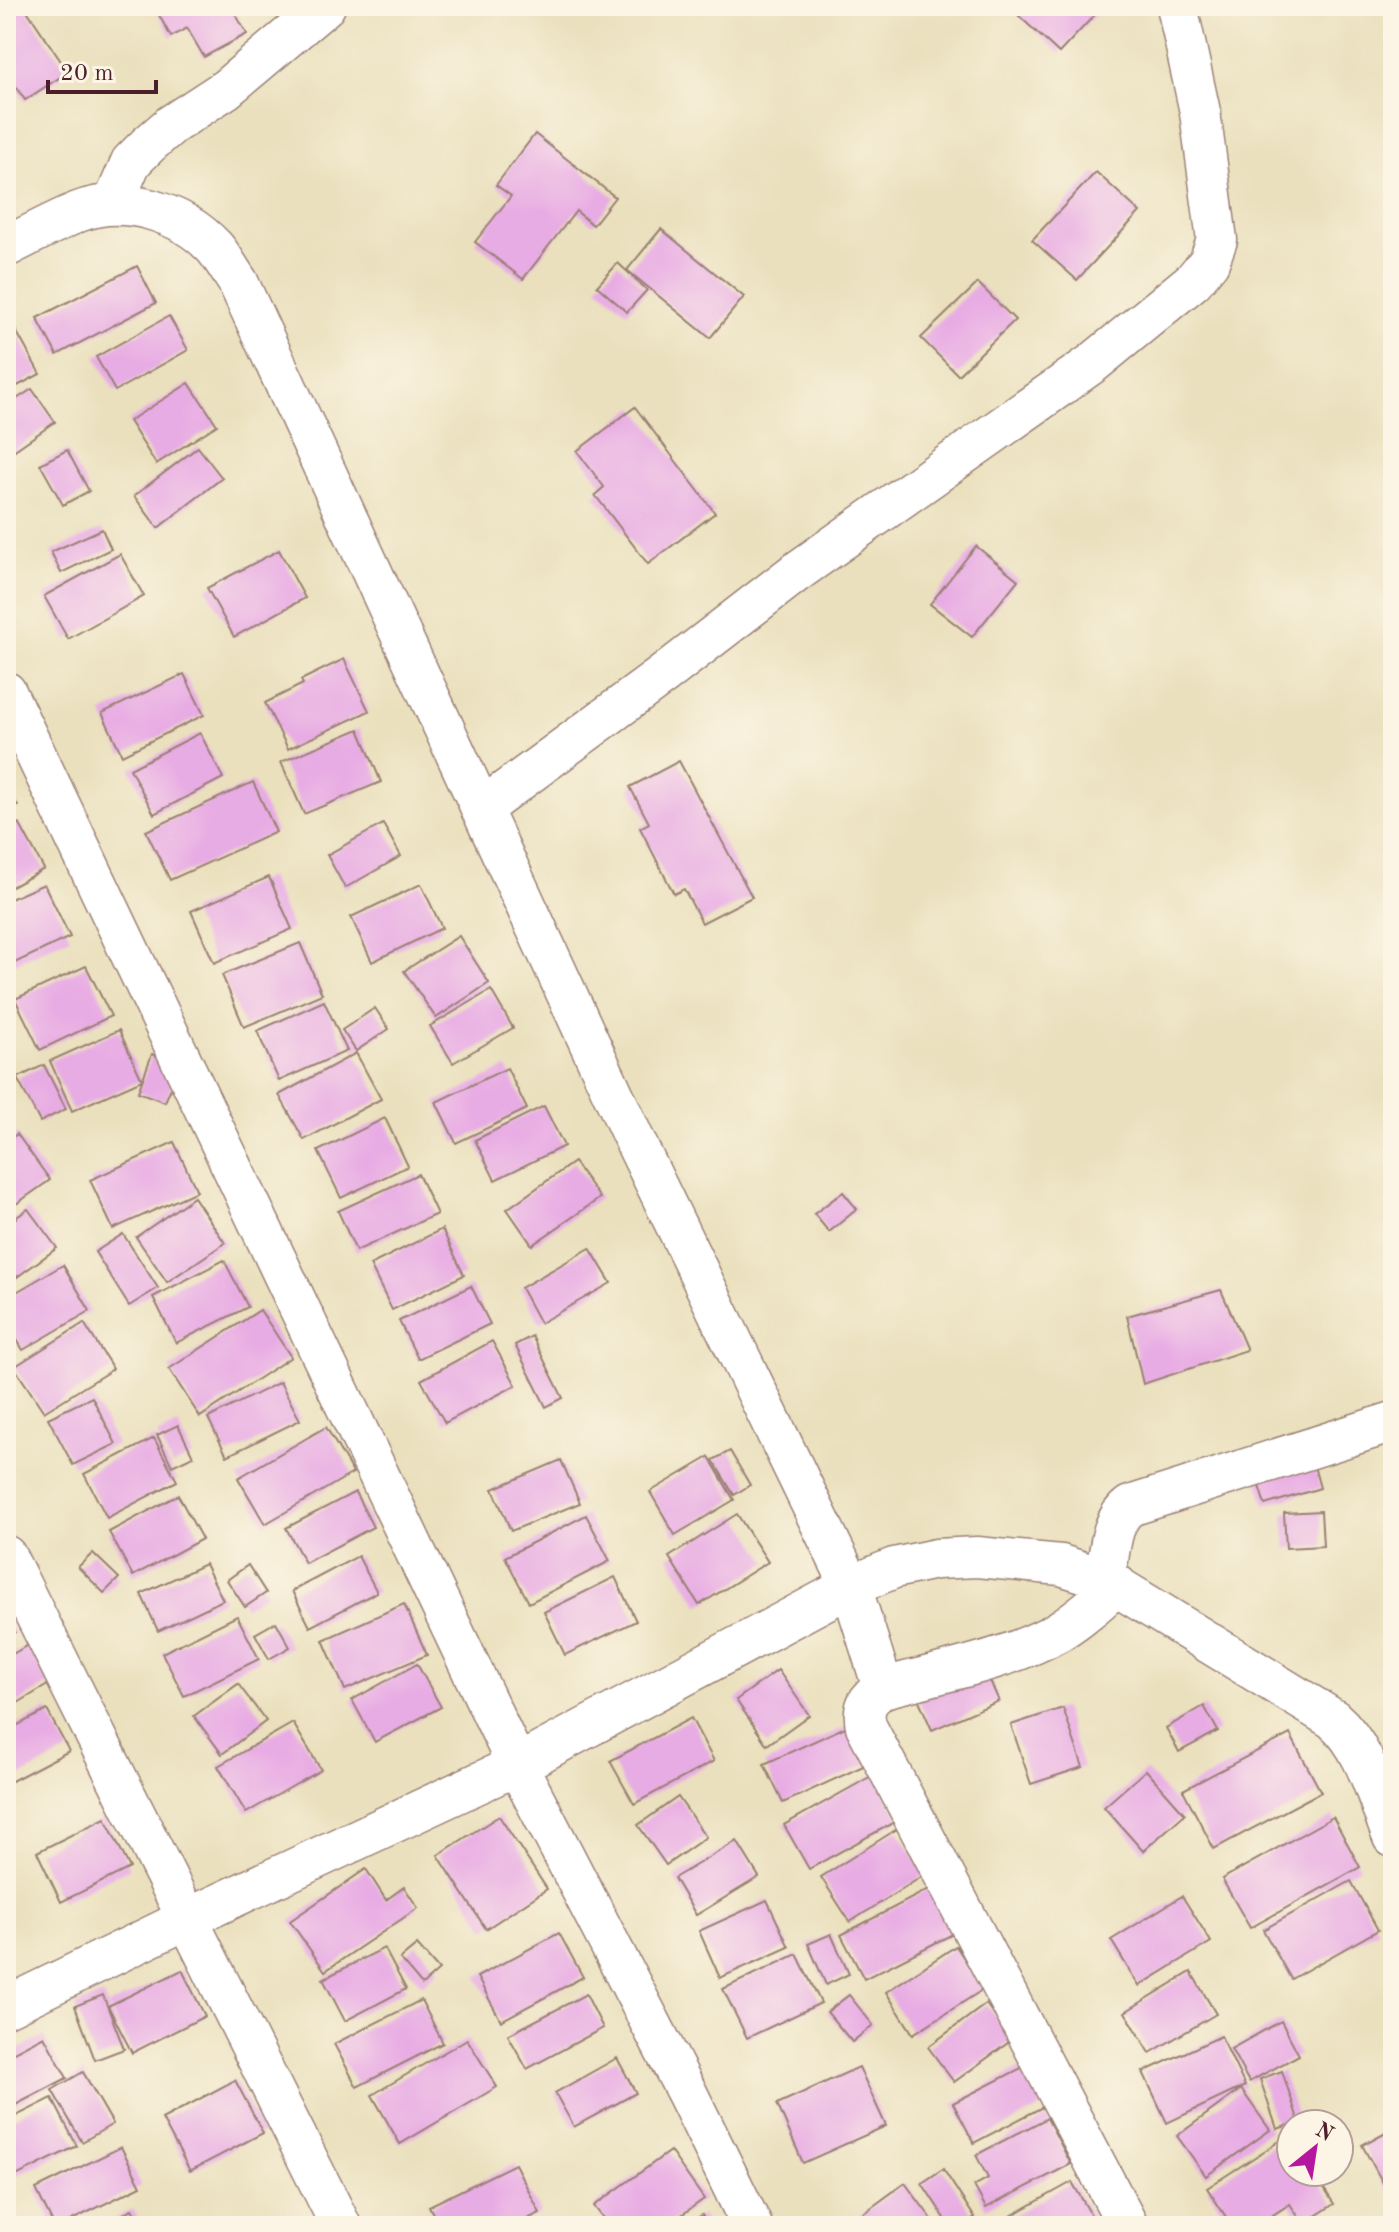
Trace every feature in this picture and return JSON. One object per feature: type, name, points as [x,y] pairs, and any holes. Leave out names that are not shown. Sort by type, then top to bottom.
[{"type":"street","points":[[113,204],[131,162],[149,144],[171,125],[226,89],[325,6]]},
{"type":"street","points":[[481,809],[795,573],[1093,363],[1193,281],[1209,262],[1217,240],[1200,112],[1177,6]]},
{"type":"street","points":[[6,247],[81,211],[113,204],[151,209],[183,222],[214,246],[238,282],[713,1306],[851,1586],[883,1688]]},
{"type":"street","points":[[6,692],[517,1765],[688,2095],[752,2226]]},
{"type":"street","points":[[1128,2226],[866,1726],[863,1713],[869,1698],[883,1688],[1032,1644],[1083,1615],[1111,1582],[1115,1526],[1121,1513],[1130,1506],[1393,1422]]},
{"type":"street","points":[[6,1556],[341,2226]]},
{"type":"street","points":[[6,2007],[517,1765],[851,1586],[894,1568],[936,1559],[977,1557],[1061,1565],[1111,1582],[1346,1730],[1356,1746],[1393,1837]]},
{"type":"building","points":[[6,6],[24,6],[68,72],[25,100],[6,71]]},
{"type":"building","points":[[154,6],[231,6],[247,34],[204,57],[187,28],[171,37]]},
{"type":"building","points":[[1027,6],[1103,6],[1059,53],[1018,15]]},
{"type":"building","points":[[535,134],[615,197],[593,225],[576,211],[523,279],[475,242],[511,196],[496,185]]},
{"type":"building","points":[[1096,172],[1140,212],[1077,280],[1032,240]]},
{"type":"building","points":[[661,229],[744,297],[710,338],[627,270]]},
{"type":"building","points":[[618,263],[647,290],[627,312],[597,286]]},
{"type":"building","points":[[137,266],[156,303],[57,355],[37,318]]},
{"type":"building","points":[[978,283],[1015,320],[958,375],[921,338]]},
{"type":"building","points":[[169,316],[188,350],[115,391],[96,357]]},
{"type":"building","points":[[13,325],[40,374],[6,392],[6,329]]},
{"type":"building","points":[[189,383],[217,425],[156,464],[129,421]]},
{"type":"building","points":[[32,389],[55,422],[6,456],[6,406]]},
{"type":"building","points":[[635,407],[715,513],[648,564],[595,495],[604,487],[577,451]]},
{"type":"building","points":[[198,447],[222,478],[158,528],[134,496]]},
{"type":"building","points":[[67,450],[89,491],[63,505],[40,464]]},
{"type":"building","points":[[102,529],[111,549],[61,573],[51,552]]},
{"type":"building","points":[[976,546],[1018,580],[972,637],[930,604]]},
{"type":"building","points":[[279,550],[305,598],[234,637],[207,588]]},
{"type":"building","points":[[120,554],[144,596],[68,639],[44,596]]},
{"type":"building","points":[[344,659],[369,711],[288,749],[265,703],[303,684],[301,680]]},
{"type":"building","points":[[184,674],[204,715],[122,755],[102,713]]},
{"type":"building","points":[[359,729],[381,782],[304,814],[281,762]]},
{"type":"building","points":[[200,733],[223,778],[154,814],[130,769]]},
{"type":"building","points":[[679,761],[752,897],[702,923],[684,889],[674,894],[640,828],[649,823],[630,787]]},
{"type":"building","points":[[253,782],[276,832],[170,880],[146,831]]},
{"type":"building","points":[[6,787],[18,806],[6,813]]},
{"type":"building","points":[[19,823],[44,869],[6,890],[6,830]]},
{"type":"building","points":[[383,824],[401,856],[345,888],[327,855]]},
{"type":"building","points":[[269,877],[292,929],[214,963],[191,911]]},
{"type":"building","points":[[44,884],[70,937],[6,967],[6,901]]},
{"type":"building","points":[[421,884],[442,928],[372,962],[351,917]]},
{"type":"building","points":[[459,936],[489,983],[436,1018],[404,971]]},
{"type":"building","points":[[300,943],[322,994],[244,1027],[222,975]]},
{"type":"building","points":[[86,966],[111,1016],[40,1050],[15,999]]},
{"type":"building","points":[[491,990],[513,1028],[453,1063],[430,1026]]},
{"type":"building","points":[[324,1001],[347,1051],[279,1081],[257,1031]]},
{"type":"building","points":[[375,1008],[389,1029],[356,1051],[342,1030]]},
{"type":"building","points":[[119,1030],[142,1080],[72,1111],[50,1061]]},
{"type":"building","points":[[356,1053],[381,1099],[304,1140],[279,1095]]},
{"type":"building","points":[[152,1054],[180,1066],[165,1102],[138,1092]]},
{"type":"building","points":[[44,1065],[66,1109],[40,1122],[17,1078]]},
{"type":"building","points":[[507,1068],[527,1109],[456,1143],[436,1102]]},
{"type":"building","points":[[544,1106],[564,1146],[495,1180],[475,1140]]},
{"type":"building","points":[[385,1118],[408,1166],[341,1198],[318,1151]]},
{"type":"building","points":[[17,1134],[50,1180],[6,1211],[6,1142]]},
{"type":"building","points":[[174,1142],[197,1191],[113,1229],[90,1180]]},
{"type":"building","points":[[574,1162],[600,1198],[532,1245],[507,1209]]},
{"type":"building","points":[[418,1174],[437,1214],[356,1251],[338,1211]]},
{"type":"building","points":[[843,1192],[857,1209],[829,1232],[814,1214]]},
{"type":"building","points":[[194,1197],[225,1243],[167,1282],[136,1237]]},
{"type":"building","points":[[28,1209],[57,1248],[6,1285],[6,1225]]},
{"type":"building","points":[[442,1229],[464,1275],[392,1310],[370,1265]]},
{"type":"building","points":[[123,1234],[158,1288],[129,1306],[95,1252]]},
{"type":"building","points":[[590,1248],[611,1283],[540,1323],[521,1288]]},
{"type":"building","points":[[224,1260],[248,1307],[176,1343],[153,1297]]},
{"type":"building","points":[[63,1265],[90,1311],[23,1350],[6,1321],[6,1298]]},
{"type":"building","points":[[471,1286],[490,1324],[418,1359],[399,1321]]},
{"type":"building","points":[[1221,1290],[1247,1350],[1143,1384],[1127,1316]]},
{"type":"building","points":[[260,1310],[291,1357],[200,1417],[169,1369]]},
{"type":"building","points":[[84,1323],[113,1369],[44,1412],[14,1367]]},
{"type":"building","points":[[532,1336],[563,1398],[546,1407],[515,1345]]},
{"type":"building","points":[[492,1341],[516,1385],[445,1423],[421,1380]]},
{"type":"building","points":[[280,1382],[300,1420],[227,1456],[208,1418]]},
{"type":"building","points":[[92,1397],[116,1444],[73,1465],[48,1418]]},
{"type":"building","points":[[178,1425],[193,1456],[172,1466],[157,1435]]},
{"type":"building","points":[[326,1427],[353,1473],[265,1524],[238,1478]]},
{"type":"building","points":[[154,1438],[177,1481],[107,1518],[84,1474]]},
{"type":"building","points":[[730,1451],[750,1485],[734,1495],[713,1460]]},
{"type":"building","points":[[1311,1455],[1320,1488],[1265,1505],[1255,1473]]},
{"type":"building","points":[[709,1457],[734,1500],[675,1535],[650,1492]]},
{"type":"building","points":[[561,1460],[580,1503],[511,1531],[493,1489]]},
{"type":"building","points":[[355,1492],[373,1527],[305,1563],[286,1528]]},
{"type":"building","points":[[178,1495],[202,1539],[133,1576],[109,1532]]},
{"type":"building","points":[[1321,1511],[1323,1546],[1286,1548],[1284,1513]]},
{"type":"building","points":[[737,1514],[768,1562],[699,1605],[669,1557]]},
{"type":"building","points":[[586,1515],[610,1561],[529,1603],[505,1557]]},
{"type":"building","points":[[93,1553],[119,1578],[104,1593],[78,1567]]},
{"type":"building","points":[[358,1556],[377,1592],[310,1627],[292,1591]]},
{"type":"building","points":[[205,1564],[223,1600],[158,1631],[141,1594]]},
{"type":"building","points":[[248,1565],[266,1593],[245,1607],[227,1580]]},
{"type":"building","points":[[615,1577],[636,1621],[565,1655],[544,1612]]},
{"type":"building","points":[[404,1604],[427,1655],[345,1690],[323,1640]]},
{"type":"building","points":[[237,1616],[259,1659],[184,1696],[162,1653]]},
{"type":"building","points":[[6,1620],[15,1632],[6,1638]]},
{"type":"building","points":[[276,1622],[290,1647],[269,1659],[255,1634]]},
{"type":"building","points":[[33,1642],[56,1680],[6,1710],[6,1658]]},
{"type":"building","points":[[977,1652],[999,1701],[932,1730],[910,1680]]},
{"type":"building","points":[[417,1664],[441,1707],[375,1742],[352,1700]]},
{"type":"building","points":[[778,1670],[809,1715],[767,1745],[736,1700]]},
{"type":"building","points":[[238,1684],[266,1721],[222,1754],[194,1716]]},
{"type":"building","points":[[1204,1706],[1218,1731],[1179,1752],[1166,1728]]},
{"type":"building","points":[[1063,1708],[1083,1767],[1031,1784],[1011,1725]]},
{"type":"building","points":[[47,1710],[69,1751],[6,1784],[6,1731]]},
{"type":"building","points":[[691,1718],[714,1761],[634,1804],[610,1761]]},
{"type":"building","points":[[293,1723],[321,1770],[246,1813],[218,1766]]},
{"type":"building","points":[[854,1723],[872,1762],[783,1803],[764,1764]]},
{"type":"building","points":[[1290,1734],[1321,1792],[1214,1849],[1183,1790]]},
{"type":"building","points":[[1146,1770],[1185,1814],[1143,1851],[1104,1807]]},
{"type":"building","points":[[875,1774],[900,1819],[809,1869],[784,1825]]},
{"type":"building","points":[[678,1797],[706,1837],[666,1865],[638,1825]]},
{"type":"building","points":[[499,1816],[547,1889],[486,1929],[438,1855]]},
{"type":"building","points":[[1333,1817],[1360,1867],[1250,1928],[1222,1879]]},
{"type":"building","points":[[105,1818],[130,1868],[61,1902],[37,1852]]},
{"type":"building","points":[[897,1829],[926,1874],[850,1922],[821,1877]]},
{"type":"building","points":[[737,1841],[759,1877],[696,1915],[674,1878]]},
{"type":"building","points":[[366,1869],[386,1900],[404,1887],[418,1908],[325,1971],[290,1921]]},
{"type":"building","points":[[1351,1881],[1378,1930],[1291,1979],[1263,1930]]},
{"type":"building","points":[[931,1888],[955,1933],[864,1979],[841,1935]]},
{"type":"building","points":[[1182,1896],[1211,1942],[1139,1986],[1111,1940]]},
{"type":"building","points":[[767,1900],[789,1947],[720,1978],[699,1931]]},
{"type":"building","points":[[559,1933],[583,1977],[501,2021],[477,1977]]},
{"type":"building","points":[[831,1934],[849,1974],[826,1985],[808,1944]]},
{"type":"building","points":[[417,1945],[439,1970],[422,1985],[400,1959]]},
{"type":"building","points":[[956,1946],[984,1989],[913,2034],[886,1992]]},
{"type":"building","points":[[384,1948],[406,1989],[345,2021],[323,1979]]},
{"type":"building","points":[[797,1954],[821,2003],[747,2038],[723,1989]]},
{"type":"building","points":[[182,1970],[205,2016],[132,2053],[108,2006]]},
{"type":"building","points":[[1191,1972],[1216,2014],[1150,2053],[1125,2012]]},
{"type":"building","points":[[586,1994],[603,2028],[527,2069],[508,2035]]},
{"type":"building","points":[[103,1995],[124,2049],[95,2060],[75,2006]]},
{"type":"building","points":[[849,1995],[873,2025],[852,2042],[827,2012]]},
{"type":"building","points":[[421,2000],[443,2043],[357,2087],[334,2044]]},
{"type":"building","points":[[986,2004],[1012,2040],[954,2082],[928,2047]]},
{"type":"building","points":[[1281,2021],[1299,2055],[1249,2082],[1231,2049]]},
{"type":"building","points":[[44,2036],[67,2078],[6,2110],[6,2056]]},
{"type":"building","points":[[1221,2036],[1245,2086],[1167,2123],[1143,2072]]},
{"type":"building","points":[[467,2039],[497,2087],[400,2144],[372,2095]]},
{"type":"building","points":[[617,2058],[636,2093],[574,2127],[555,2093]]},
{"type":"building","points":[[1031,2063],[1052,2102],[974,2143],[953,2103]]},
{"type":"building","points":[[859,2067],[886,2126],[803,2163],[777,2104]]},
{"type":"building","points":[[1282,2071],[1294,2108],[1275,2108],[1275,2123],[1260,2079]]},
{"type":"building","points":[[83,2072],[113,2124],[82,2142],[52,2090]]},
{"type":"building","points":[[235,2080],[263,2133],[190,2171],[162,2119]]},
{"type":"building","points":[[1241,2089],[1270,2130],[1206,2176],[1177,2136]]},
{"type":"building","points":[[52,2098],[77,2146],[14,2177],[6,2161],[6,2121]]},
{"type":"building","points":[[1047,2118],[1071,2164],[986,2208],[974,2186],[988,2178],[976,2155]]},
{"type":"building","points":[[1393,2128],[1393,2192],[1389,2194],[1362,2145]]},
{"type":"building","points":[[1275,2144],[1275,2188],[1324,2188],[1334,2204],[1303,2224],[1290,2204],[1256,2226],[1232,2226],[1207,2188]]},
{"type":"building","points":[[121,2147],[141,2186],[60,2226],[54,2226],[36,2189]]},
{"type":"building","points":[[670,2151],[704,2199],[666,2226],[609,2226],[594,2206]]},
{"type":"building","points":[[515,2164],[540,2213],[513,2226],[439,2226],[429,2206]]},
{"type":"building","points":[[943,2169],[975,2218],[962,2226],[950,2226],[922,2183]]},
{"type":"building","points":[[1072,2182],[1094,2220],[1082,2226],[1016,2226],[1011,2216]]},
{"type":"building","points":[[905,2183],[937,2226],[846,2226]]},
{"type":"building","points":[[132,2209],[142,2226],[104,2226]]},
{"type":"building","points":[[702,2215],[709,2226],[685,2226]]}]
